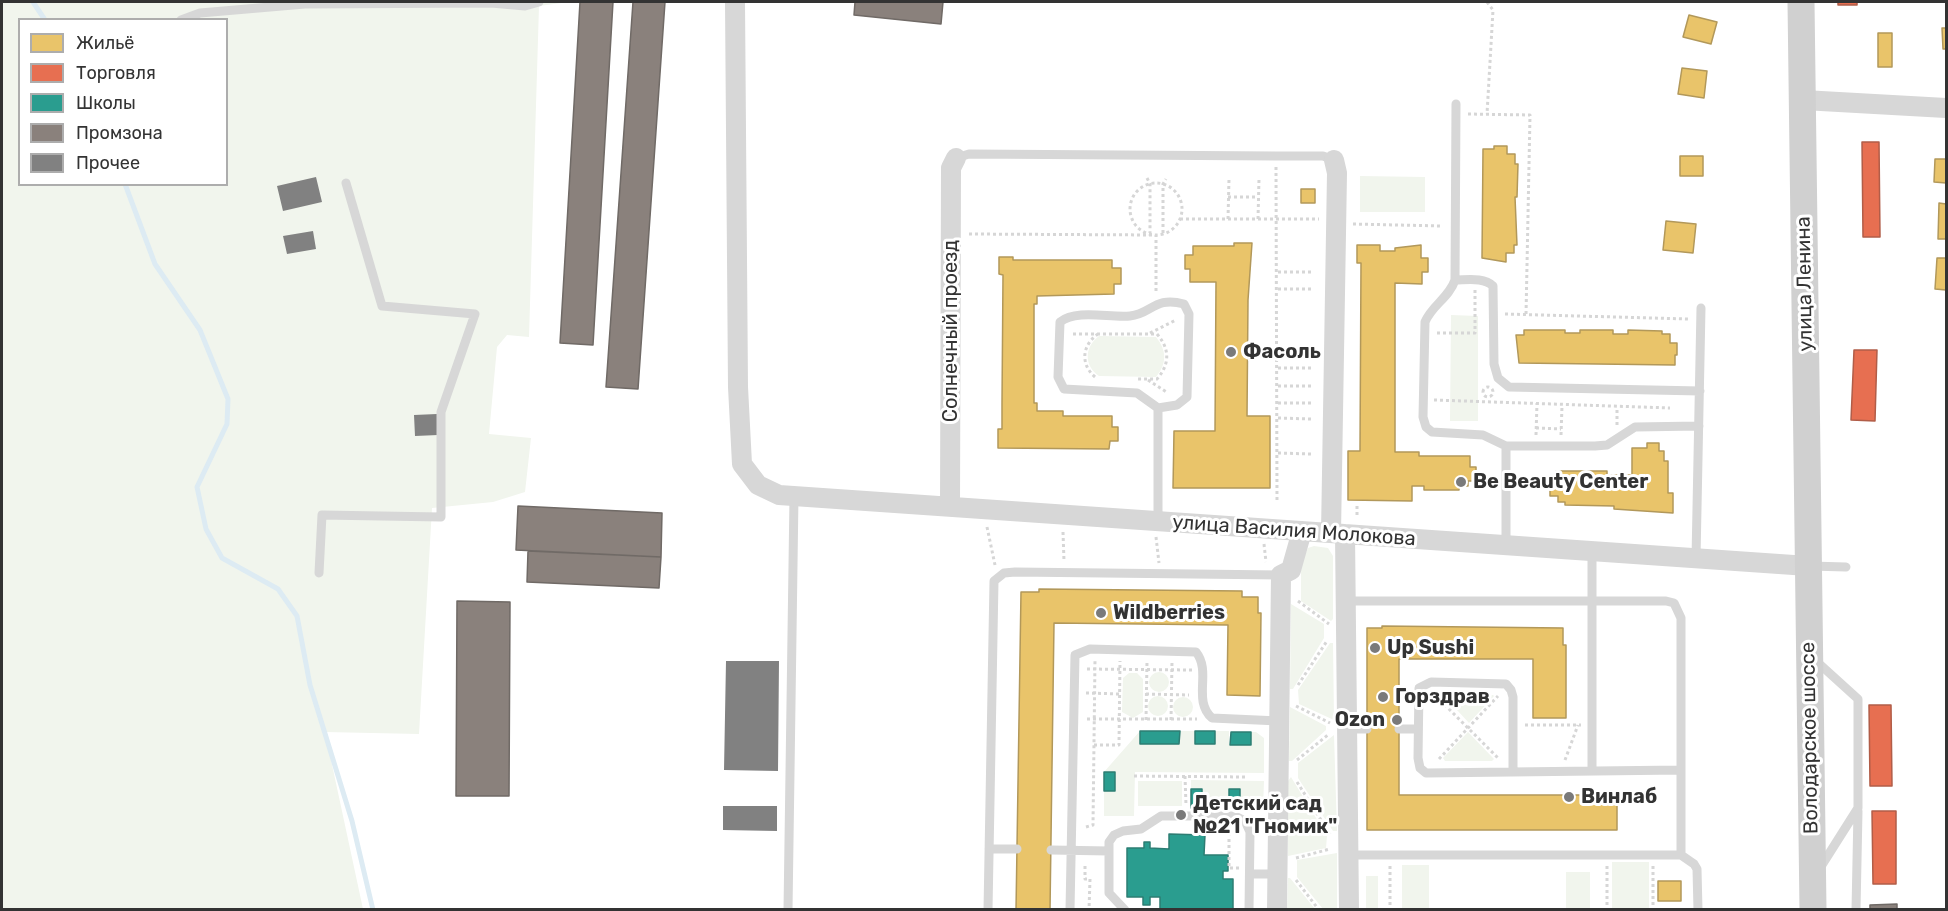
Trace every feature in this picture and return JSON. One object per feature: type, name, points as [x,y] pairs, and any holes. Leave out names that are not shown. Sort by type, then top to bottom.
[{"type":"main road","name":"улица Ленина","points":[[1801,2],[1808,566]]},
{"type":"main road","name":"Володарское шоссе","points":[[1808,566],[1813,909]]},
{"type":"street","points":[[735,2],[738,387],[742,464],[758,485],[787,495]]},
{"type":"street","points":[[1803,100],[1947,108]]},
{"type":"street","name":"Солнечный проезд","points":[[950,507],[951,168],[956,158]]},
{"type":"street","points":[[1334,160],[1337,173],[1338,534],[1357,729],[1348,855],[1349,909]]},
{"type":"street","name":"улица Василия Молокова","points":[[787,495],[1808,566]]},
{"type":"street","points":[[1277,909],[1284,874],[1275,575],[1291,570],[1302,531]]},
{"type":"lane","points":[[186,18],[200,13],[305,4],[491,3],[525,6],[539,2]]},
{"type":"lane","points":[[1456,109],[1455,280],[1450,292],[1428,315],[1424,333],[1423,417],[1426,427],[1432,432],[1483,435],[1506,446],[1561,446],[1607,445],[1635,427],[1699,426]]},
{"type":"lane","points":[[956,158],[969,154],[1323,156],[1334,160]]},
{"type":"lane","points":[[319,573],[322,515],[441,517],[441,412],[475,314],[381,306],[346,183]]},
{"type":"lane","points":[[1455,280],[1488,281],[1493,286],[1494,364],[1498,378],[1509,387],[1700,391]]},
{"type":"lane","points":[[1156,304],[1184,304],[1189,314],[1188,387],[1182,402],[1158,408],[1137,393],[1064,389],[1058,377],[1058,334],[1060,322],[1065,318],[1133,316],[1156,304]]},
{"type":"lane","points":[[1696,558],[1701,308]]},
{"type":"lane","points":[[1156,521],[1158,408]]},
{"type":"lane","points":[[1506,446],[1506,545]]},
{"type":"lane","points":[[787,495],[788,909]]},
{"type":"lane","points":[[1592,551],[1592,771]]},
{"type":"lane","points":[[1808,566],[1846,567]]},
{"type":"lane","points":[[988,909],[994,581],[1004,573],[1015,572],[1275,575]]},
{"type":"lane","points":[[1346,601],[1666,601],[1674,603],[1679,610],[1681,855]]},
{"type":"lane","points":[[1070,909],[1075,655],[1082,650],[1095,649],[1196,652],[1201,659],[1205,712],[1212,718],[1279,721]]},
{"type":"lane","points":[[1809,654],[1858,699],[1856,909]]},
{"type":"lane","points":[[1512,771],[1513,697],[1507,686],[1500,682],[1425,684],[1419,688],[1418,758],[1420,768],[1426,774],[1498,774],[1512,771],[1681,771]]},
{"type":"lane","points":[[1399,729],[1418,729]]},
{"type":"lane","points":[[1813,880],[1858,808]]},
{"type":"lane","points":[[1125,909],[1109,893],[1109,842],[1114,835],[1123,831],[1142,829],[1161,816],[1229,816],[1240,818],[1248,825],[1249,909]]},
{"type":"lane","points":[[989,849],[1017,849]]},
{"type":"lane","points":[[1051,850],[1109,851]]},
{"type":"lane","points":[[1348,855],[1681,855],[1697,869],[1698,909]]},
{"type":"lane","points":[[1250,871],[1284,874]]},
{"type":"path","points":[[1487,2],[1493,10],[1487,114]]},
{"type":"path","points":[[1456,109],[1487,114],[1530,115],[1526,315]]},
{"type":"path","points":[[1276,156],[1277,501]]},
{"type":"path","points":[[1147,178],[1150,184],[1150,234]]},
{"type":"path","points":[[1163,234],[1163,184],[1166,179]]},
{"type":"path","points":[[1228,219],[1229,179]]},
{"type":"path","points":[[1258,219],[1259,179]]},
{"type":"path","points":[[951,234],[1156,235],[1163,234],[1177,224],[1182,209],[1177,194],[1163,184],[1150,184],[1136,194],[1131,209],[1135,224],[1150,234],[1156,235]]},
{"type":"path","points":[[1228,196],[1258,197]]},
{"type":"path","points":[[1156,235],[1156,304]]},
{"type":"path","points":[[1278,272],[1311,272]]},
{"type":"path","points":[[1424,333],[1475,333],[1475,280]]},
{"type":"path","points":[[1278,289],[1311,289]]},
{"type":"path","points":[[1148,334],[1189,314]]},
{"type":"path","points":[[1495,314],[1701,319]]},
{"type":"path","points":[[1058,334],[1157,334],[1163,341],[1168,357],[1167,365],[1157,379],[1131,379]]},
{"type":"path","points":[[1098,334],[1088,343],[1084,356],[1088,369],[1098,379]]},
{"type":"path","points":[[1278,350],[1311,350]]},
{"type":"path","points":[[1278,368],[1311,368]]},
{"type":"path","points":[[1146,379],[1182,402]]},
{"type":"path","points":[[1278,386],[1311,386]]},
{"type":"path","points":[[1536,446],[1537,389]]},
{"type":"path","points":[[1616,439],[1617,390]]},
{"type":"path","points":[[1670,426],[1671,391]]},
{"type":"path","points":[[1485,403],[1487,396]]},
{"type":"path","points":[[1423,400],[1670,408]]},
{"type":"path","points":[[1278,403],[1311,404]]},
{"type":"path","points":[[1561,446],[1562,405]]},
{"type":"path","points":[[1278,418],[1311,419]]},
{"type":"path","points":[[1536,428],[1561,429]]},
{"type":"path","points":[[1278,453],[1311,454]]},
{"type":"path","points":[[1062,514],[1064,572]]},
{"type":"path","points":[[1156,521],[1160,574]]},
{"type":"path","points":[[986,524],[998,578]]},
{"type":"path","points":[[1262,528],[1275,575]]},
{"type":"path","points":[[1295,600],[1330,624],[1330,630]]},
{"type":"path","points":[[1295,690],[1331,635]]},
{"type":"path","points":[[1089,909],[1090,879],[1085,879],[1086,825],[1093,825],[1095,649]]},
{"type":"path","points":[[1094,745],[1119,745],[1121,650]]},
{"type":"path","points":[[1146,720],[1147,650]]},
{"type":"path","points":[[1171,720],[1172,650]]},
{"type":"path","points":[[1073,668],[1202,670]]},
{"type":"path","points":[[1425,684],[1512,771]]},
{"type":"path","points":[[1426,774],[1507,686]]},
{"type":"path","points":[[1073,693],[1120,694]]},
{"type":"path","points":[[1146,694],[1202,695]]},
{"type":"path","points":[[1293,763],[1337,727],[1295,705],[1295,697]]},
{"type":"path","points":[[1072,719],[1196,720],[1205,712]]},
{"type":"path","points":[[1513,725],[1592,725]]},
{"type":"path","points":[[1561,771],[1578,725]]},
{"type":"path","points":[[1134,776],[1245,777]]},
{"type":"path","points":[[1292,859],[1331,849],[1331,835],[1293,776]]},
{"type":"path","points":[[1185,777],[1186,816]]},
{"type":"path","points":[[1229,816],[1229,868],[1250,871]]},
{"type":"path","points":[[1390,855],[1390,909]]},
{"type":"path","points":[[1606,855],[1606,909]]},
{"type":"path","points":[[1653,855],[1653,909]]},
{"type":"path","points":[[1284,874],[1319,909]]},
{"type":"shaded area","points":[[2,2],[569,2],[539,6],[529,337],[507,335],[497,347],[489,434],[531,438],[525,492],[493,502],[432,508],[419,734],[325,732],[363,909],[2,909]]},
{"type":"shaded area","points":[[1360,176],[1425,177],[1425,212],[1360,212]]},
{"type":"shaded area","points":[[1451,315],[1478,316],[1478,421],[1450,421]]},
{"type":"shaded area","points":[[1099,336],[1156,337],[1164,352],[1164,362],[1160,372],[1156,377],[1099,376],[1088,362],[1088,351]]},
{"type":"shaded area","points":[[1314,546],[1328,548],[1333,556],[1333,619],[1331,621],[1301,601],[1301,564],[1308,548]]},
{"type":"shaded area","points":[[1291,604],[1324,624],[1324,638],[1293,689],[1290,689]]},
{"type":"shaded area","points":[[1330,643],[1333,643],[1334,720],[1299,704],[1298,690]]},
{"type":"shaded area","points":[[1159,672],[1166,675],[1169,682],[1166,689],[1159,692],[1152,689],[1149,682],[1152,675]]},
{"type":"shaded area","points":[[1129,673],[1137,673],[1143,679],[1143,712],[1133,718],[1122,712],[1123,678]]},
{"type":"shaded area","points":[[1447,695],[1494,696],[1469,723],[1445,697]]},
{"type":"shaded area","points":[[1158,696],[1165,699],[1168,706],[1165,713],[1158,716],[1151,713],[1148,706],[1151,699]]},
{"type":"shaded area","points":[[1183,697],[1190,700],[1193,707],[1190,714],[1183,717],[1176,714],[1173,707],[1176,700]]},
{"type":"shaded area","points":[[1290,707],[1326,726],[1326,730],[1292,761],[1289,761]]},
{"type":"shaded area","points":[[1140,731],[1140,744],[1179,744],[1180,731],[1195,731],[1196,744],[1215,744],[1215,731],[1229,731],[1229,745],[1250,745],[1251,732],[1256,732],[1264,738],[1264,773],[1135,772],[1134,816],[1104,816],[1104,791],[1115,791],[1115,772],[1104,772]]},
{"type":"shaded area","points":[[1468,732],[1494,759],[1492,761],[1445,761],[1443,758]]},
{"type":"shaded area","points":[[1334,735],[1337,831],[1333,831],[1298,778],[1298,763]]},
{"type":"shaded area","points":[[1291,777],[1327,836],[1326,848],[1288,856],[1288,781]]},
{"type":"shaded area","points":[[1191,780],[1264,781],[1263,809],[1240,809],[1240,789],[1229,789],[1228,808],[1202,808],[1202,789],[1191,789]]},
{"type":"shaded area","points":[[1138,781],[1182,781],[1182,806],[1138,806]]},
{"type":"shaded area","points":[[1337,853],[1337,909],[1323,909],[1297,877],[1297,860]]},
{"type":"shaded area","points":[[1612,862],[1649,862],[1649,909],[1612,909]]},
{"type":"shaded area","points":[[1402,865],[1429,865],[1429,909],[1402,909]]},
{"type":"shaded area","points":[[1566,872],[1590,872],[1590,909],[1566,909]]},
{"type":"shaded area","points":[[1366,876],[1378,876],[1378,909],[1366,909]]},
{"type":"shaded area","points":[[1288,878],[1290,878],[1315,909],[1287,909]]},
{"type":"building: Жильё","points":[[1689,15],[1717,22],[1711,44],[1683,37]]},
{"type":"building: Жильё","points":[[1942,28],[1946,28],[1946,49],[1943,49]]},
{"type":"building: Жильё","points":[[1878,33],[1892,33],[1892,67],[1878,67]]},
{"type":"building: Жильё","points":[[1682,68],[1707,71],[1704,98],[1678,94]]},
{"type":"building: Жильё","points":[[1494,146],[1507,146],[1507,154],[1515,154],[1515,164],[1518,164],[1517,197],[1515,197],[1517,245],[1514,245],[1514,253],[1506,253],[1506,262],[1482,258],[1483,149],[1494,149]]},
{"type":"building: Жильё","points":[[1680,156],[1703,156],[1703,176],[1680,176]]},
{"type":"building: Жильё","points":[[1935,159],[1946,159],[1946,183],[1934,182]]},
{"type":"building: Жильё","points":[[1301,189],[1315,189],[1315,203],[1301,203]]},
{"type":"building: Жильё","points":[[1939,203],[1946,204],[1946,239],[1938,239]]},
{"type":"building: Жильё","points":[[1666,221],[1696,224],[1693,253],[1663,250]]},
{"type":"building: Жильё","points":[[1234,243],[1252,243],[1248,300],[1247,416],[1270,416],[1270,488],[1173,488],[1174,431],[1215,431],[1216,282],[1190,282],[1190,269],[1185,269],[1185,255],[1193,255],[1193,246],[1234,246]]},
{"type":"building: Жильё","points":[[1357,245],[1380,245],[1380,251],[1395,251],[1395,248],[1421,245],[1421,258],[1428,258],[1428,272],[1422,272],[1422,284],[1395,283],[1395,452],[1419,452],[1419,456],[1470,456],[1470,467],[1476,467],[1476,481],[1468,481],[1468,486],[1459,486],[1459,490],[1424,490],[1424,486],[1412,486],[1412,501],[1348,500],[1348,451],[1360,451],[1361,263],[1357,263]]},
{"type":"building: Жильё","points":[[999,257],[1013,257],[1013,260],[1112,260],[1112,268],[1121,268],[1121,284],[1114,284],[1114,294],[1037,296],[1037,304],[1034,304],[1034,403],[1037,403],[1037,411],[1063,411],[1063,416],[1112,416],[1112,427],[1118,427],[1118,441],[1110,441],[1109,449],[998,448],[998,429],[1002,429],[1003,275],[999,274]]},
{"type":"building: Жильё","points":[[1937,258],[1946,258],[1946,290],[1935,289]]},
{"type":"building: Жильё","points":[[1524,330],[1565,330],[1565,333],[1580,333],[1580,330],[1613,330],[1613,334],[1628,334],[1628,330],[1662,331],[1662,334],[1670,334],[1670,343],[1677,343],[1677,355],[1675,355],[1675,365],[1519,363],[1516,335],[1524,335]]},
{"type":"building: Жильё","points":[[1647,443],[1659,443],[1659,451],[1664,451],[1664,461],[1668,461],[1668,493],[1673,493],[1673,513],[1614,509],[1614,506],[1565,505],[1565,502],[1558,502],[1558,496],[1550,496],[1550,480],[1556,480],[1556,471],[1607,471],[1607,475],[1632,475],[1632,448],[1647,448]]},
{"type":"building: Жильё","points":[[1039,589],[1242,591],[1242,597],[1258,597],[1258,613],[1261,613],[1260,696],[1227,695],[1228,625],[1054,623],[1050,910],[1016,910],[1021,592],[1039,592]]},
{"type":"building: Жильё","points":[[1382,626],[1563,628],[1563,645],[1566,645],[1566,718],[1533,718],[1533,659],[1399,659],[1399,795],[1617,795],[1617,830],[1367,830],[1367,628],[1382,628]]},
{"type":"building: Жильё","points":[[1658,881],[1681,881],[1681,901],[1658,901]]},
{"type":"building: Торговля","points":[[1838,2],[1857,2],[1857,5],[1838,5]]},
{"type":"building: Торговля","points":[[1862,142],[1879,142],[1880,237],[1863,237]]},
{"type":"building: Торговля","points":[[1854,350],[1877,350],[1875,421],[1851,420]]},
{"type":"building: Торговля","points":[[1869,705],[1891,705],[1892,786],[1870,786]]},
{"type":"building: Торговля","points":[[1872,811],[1896,811],[1896,884],[1873,884]]},
{"type":"building: Школы","points":[[1140,731],[1180,731],[1179,744],[1140,744]]},
{"type":"building: Школы","points":[[1195,731],[1215,731],[1215,744],[1195,744]]},
{"type":"building: Школы","points":[[1231,732],[1251,732],[1251,745],[1230,745]]},
{"type":"building: Школы","points":[[1104,772],[1115,772],[1115,791],[1104,791]]},
{"type":"building: Школы","points":[[1191,789],[1202,789],[1202,808],[1191,808]]},
{"type":"building: Школы","points":[[1229,789],[1240,789],[1240,809],[1229,808]]},
{"type":"building: Школы","points":[[1169,834],[1205,835],[1204,855],[1228,855],[1228,871],[1223,871],[1223,879],[1233,879],[1233,910],[1160,910],[1160,897],[1150,897],[1150,905],[1143,905],[1143,897],[1127,897],[1127,848],[1144,848],[1144,842],[1150,842],[1150,848],[1169,849]]},
{"type":"building: Промзона","points":[[580,2],[613,2],[593,345],[560,343]]},
{"type":"building: Промзона","points":[[633,2],[665,2],[638,389],[606,387]]},
{"type":"building: Промзона","points":[[855,2],[943,2],[941,24],[854,15]]},
{"type":"building: Промзона","points":[[518,506],[662,513],[661,557],[516,550]]},
{"type":"building: Промзона","points":[[528,551],[661,557],[659,588],[527,582]]},
{"type":"building: Промзона","points":[[457,601],[510,602],[509,796],[456,796]]},
{"type":"building: Промзона","points":[[1897,904],[1897,910],[1870,910],[1870,905]]},
{"type":"building: Прочее","points":[[316,177],[322,202],[283,211],[277,186]]},
{"type":"building: Прочее","points":[[313,231],[316,249],[287,254],[283,236]]},
{"type":"building: Прочее","points":[[437,414],[438,435],[415,436],[414,415]]},
{"type":"building: Прочее","points":[[726,661],[779,661],[778,771],[724,770]]},
{"type":"building: Прочее","points":[[723,806],[777,806],[777,831],[723,830]]},
{"type":"waterway","points":[[33,2],[44,18]]},
{"type":"waterway","points":[[126,186],[155,264],[200,330],[228,399],[227,424],[197,487],[206,529],[222,558],[278,589],[297,616],[310,685],[352,821],[373,910]]},
{"type":"place","name":"Фасоль","points":[[1231,352]]},
{"type":"place","name":"Be Beauty Center","points":[[1461,482]]},
{"type":"place","name":"Wildberries","points":[[1101,613]]},
{"type":"place","name":"Up Sushi","points":[[1375,648]]},
{"type":"place","name":"Горздрав","points":[[1383,697]]},
{"type":"place","name":"Ozon","points":[[1397,720]]},
{"type":"place","name":"Винлаб","points":[[1569,797]]},
{"type":"place","name":"Детский сад №21 \"Гномик\"","points":[[1181,815]]}]
